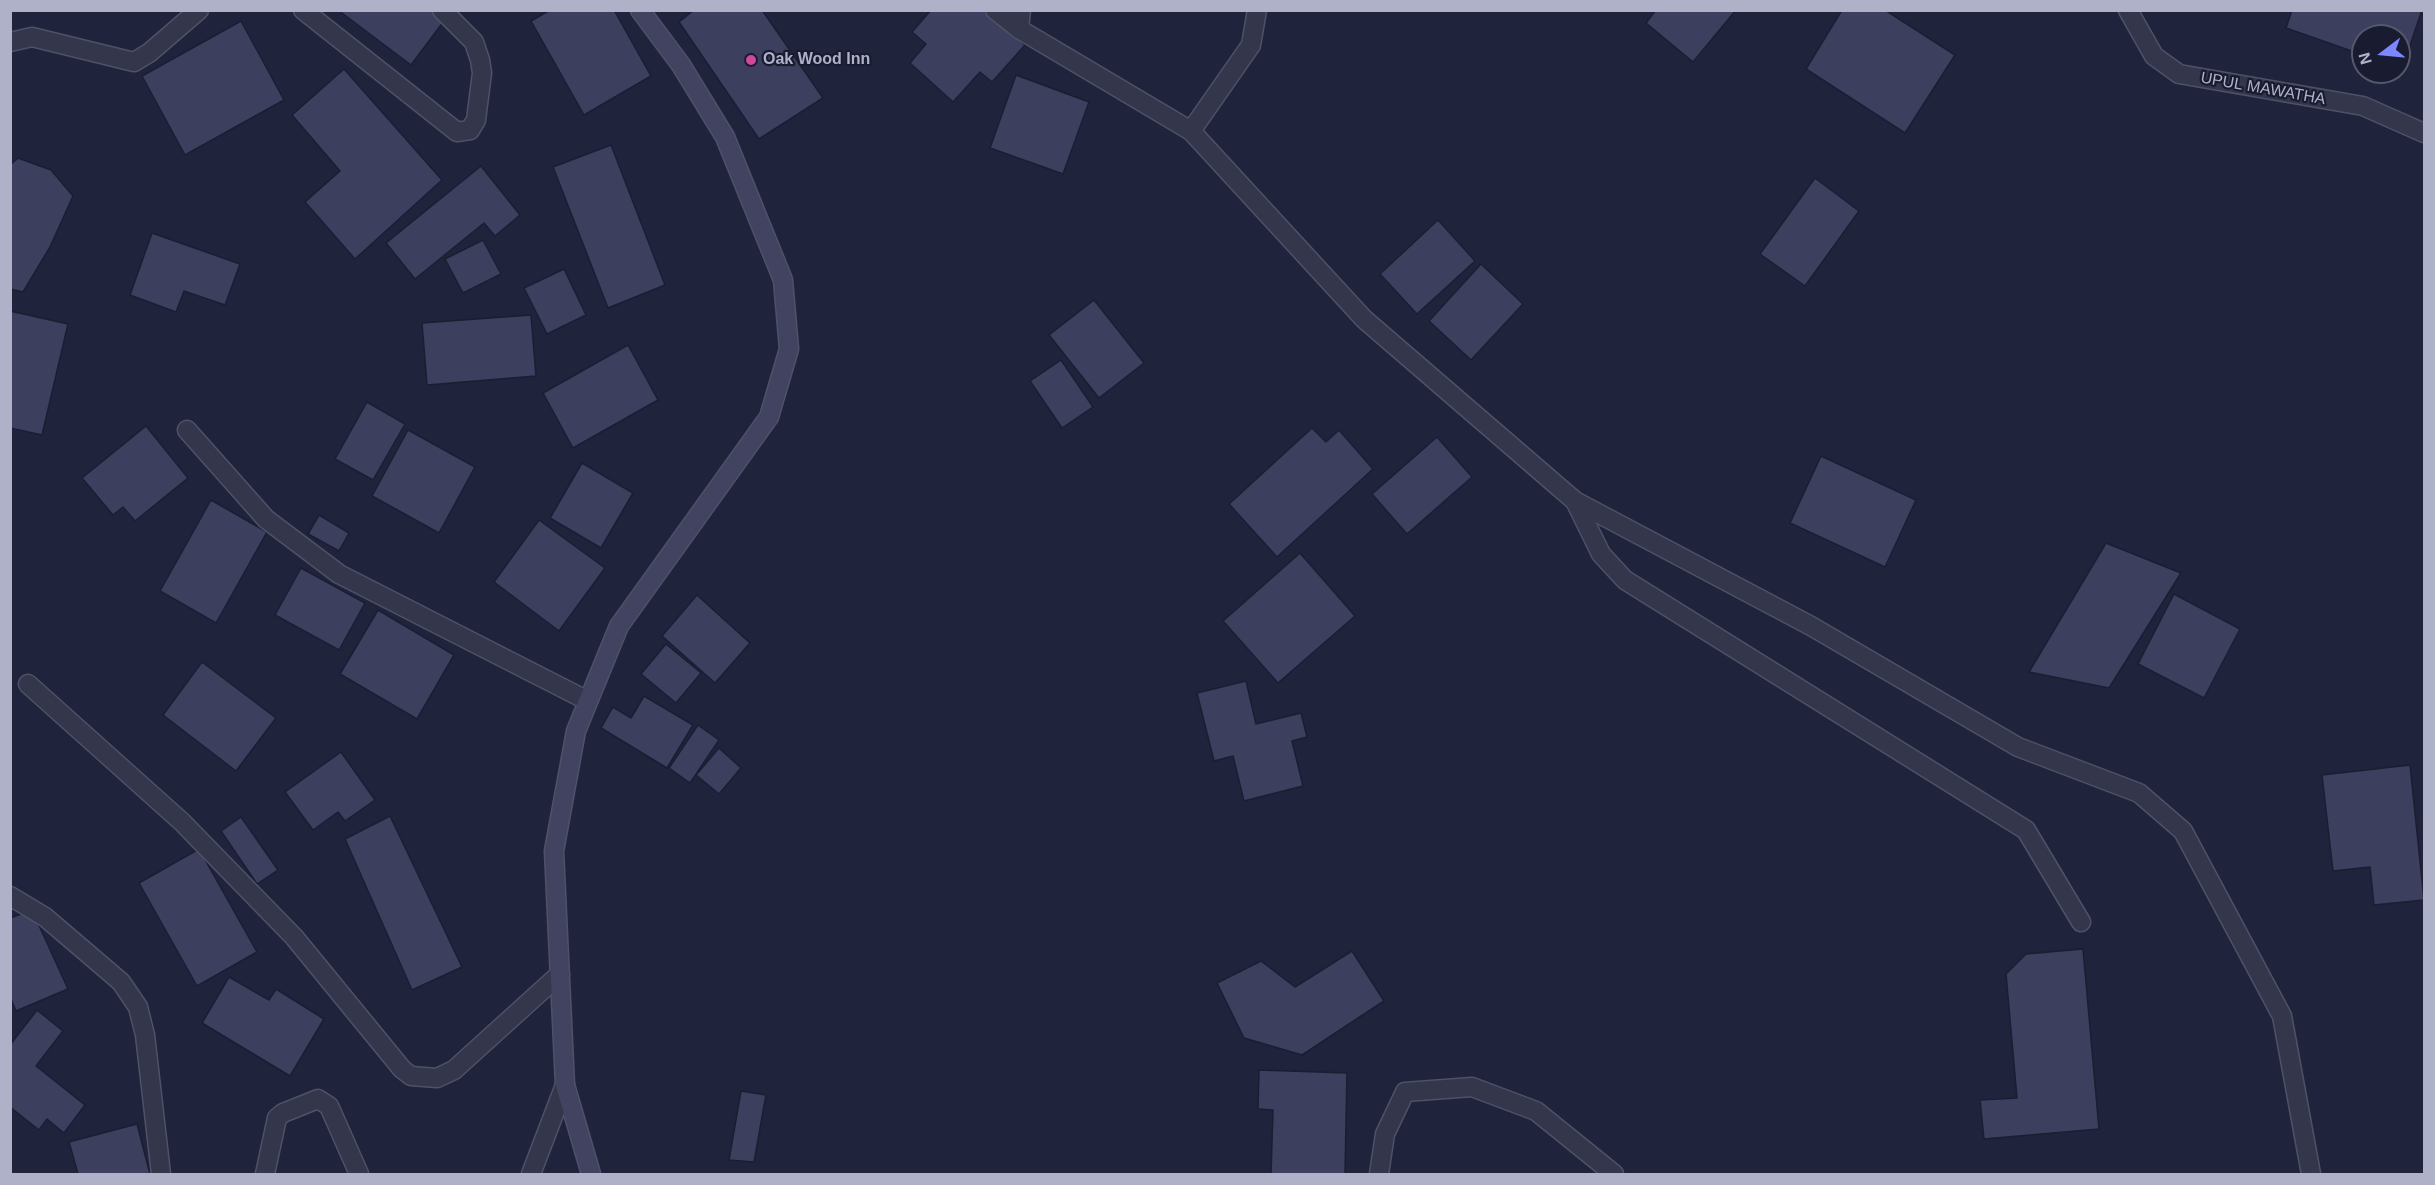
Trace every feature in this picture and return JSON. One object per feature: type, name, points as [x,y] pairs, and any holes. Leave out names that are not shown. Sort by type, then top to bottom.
[{"type":"street","points":[[10,42],[32,37],[134,62],[149,53],[199,10]]},
{"type":"street","points":[[303,10],[457,132],[470,130],[476,120],[482,73],[480,60],[474,42],[442,10]]},
{"type":"street","points":[[591,1174],[565,1085],[554,851],[576,731],[619,626],[769,417],[789,349],[783,280],[725,137],[681,64],[640,10]]},
{"type":"street","points":[[995,10],[1018,29],[1191,131],[1364,319],[1575,501],[1811,626],[2018,747],[2139,794],[2183,831],[2282,1017],[2311,1174]]},
{"type":"street","points":[[1018,29],[1021,10]]},
{"type":"street","points":[[1191,131],[1251,45],[1257,10]]},
{"type":"street","name":"UPUL MAWATHA","points":[[2128,10],[2154,56],[2179,74],[2363,106],[2424,133]]},
{"type":"street","points":[[187,430],[266,519],[339,574],[588,701]]},
{"type":"street","points":[[1575,501],[1601,554],[1624,580],[2026,830],[2081,922]]},
{"type":"street","points":[[28,684],[182,822],[294,937],[402,1069],[411,1076],[437,1078],[454,1070],[560,974]]},
{"type":"street","points":[[10,896],[45,917],[121,982],[138,1007],[145,1035],[161,1174]]},
{"type":"street","points":[[531,1174],[565,1085]]},
{"type":"street","points":[[1379,1174],[1385,1134],[1405,1092],[1472,1087],[1536,1111],[1614,1174]]},
{"type":"street","points":[[265,1174],[277,1118],[283,1113],[318,1099],[329,1106],[360,1174]]},
{"type":"building","points":[[338,10],[438,10],[447,17],[411,65]]},
{"type":"building","points":[[550,10],[614,10],[651,76],[584,115],[531,21]]},
{"type":"building","name":"Oak Wood Inn","points":[[694,10],[762,10],[823,98],[759,139],[679,22]]},
{"type":"building","points":[[931,10],[987,10],[1025,45],[992,82],[980,72],[953,102],[910,63],[926,44],[912,32]]},
{"type":"building","points":[[1656,10],[1736,10],[1693,62],[1646,23]]},
{"type":"building","points":[[1842,10],[1885,10],[1955,55],[1905,133],[1806,69]]},
{"type":"building","points":[[2292,10],[2422,10],[2411,42],[2411,24],[2351,24],[2351,51],[2286,28]]},
{"type":"building","points":[[241,21],[284,100],[185,155],[142,76]]},
{"type":"building","points":[[344,69],[442,180],[355,259],[305,202],[340,171],[292,115]]},
{"type":"building","points":[[1016,75],[1089,102],[1063,174],[990,148]]},
{"type":"building","points":[[611,145],[665,285],[608,308],[553,167]]},
{"type":"building","points":[[18,158],[51,170],[73,196],[50,247],[23,292],[10,289],[10,165]]},
{"type":"building","points":[[481,166],[520,215],[495,236],[484,223],[415,279],[386,243]]},
{"type":"building","points":[[1815,178],[1859,211],[1805,286],[1760,254]]},
{"type":"building","points":[[1438,220],[1475,261],[1417,314],[1380,274]]},
{"type":"building","points":[[152,233],[240,264],[225,305],[184,291],[176,312],[130,295]]},
{"type":"building","points":[[483,240],[501,274],[463,293],[445,259]]},
{"type":"building","points":[[1481,264],[1523,304],[1471,360],[1429,321]]},
{"type":"building","points":[[564,269],[586,315],[547,334],[524,288]]},
{"type":"building","points":[[1094,300],[1144,363],[1099,398],[1049,335]]},
{"type":"building","points":[[10,311],[68,324],[42,435],[10,428]]},
{"type":"building","points":[[531,315],[536,376],[427,385],[422,323]]},
{"type":"building","points":[[628,345],[658,400],[573,448],[543,393]]},
{"type":"building","points":[[1061,360],[1093,407],[1062,428],[1030,381]]},
{"type":"building","points":[[367,402],[405,424],[373,480],[335,459]]},
{"type":"building","points":[[146,426],[188,478],[135,521],[123,507],[113,515],[82,478]]},
{"type":"building","points":[[1312,428],[1326,442],[1339,430],[1373,469],[1277,557],[1229,504]]},
{"type":"building","points":[[408,430],[475,467],[439,533],[372,496]]},
{"type":"building","points":[[1437,437],[1472,477],[1407,534],[1372,494]]},
{"type":"building","points":[[1821,456],[1916,500],[1885,567],[1790,523]]},
{"type":"building","points":[[582,463],[633,493],[601,548],[550,518]]},
{"type":"building","points":[[211,500],[267,532],[216,623],[160,591]]},
{"type":"building","points":[[319,515],[349,533],[339,551],[308,534]]},
{"type":"building","points":[[539,520],[605,568],[559,631],[494,582]]},
{"type":"building","points":[[2106,543],[2181,573],[2109,688],[2029,672]]},
{"type":"building","points":[[1300,553],[1355,616],[1278,683],[1223,621]]},
{"type":"building","points":[[301,568],[365,603],[339,650],[275,615]]},
{"type":"building","points":[[2174,594],[2240,629],[2204,698],[2138,664]]},
{"type":"building","points":[[697,595],[750,643],[715,683],[662,636]]},
{"type":"building","points":[[378,610],[454,655],[417,719],[340,674]]},
{"type":"building","points":[[666,644],[701,673],[676,703],[641,674]]},
{"type":"building","points":[[202,662],[276,718],[236,771],[163,715]]},
{"type":"building","points":[[1246,681],[1256,724],[1301,713],[1307,737],[1292,741],[1303,786],[1244,801],[1233,756],[1214,761],[1197,693]]},
{"type":"building","points":[[644,696],[693,725],[667,768],[601,728],[613,707],[631,718]]},
{"type":"building","points":[[698,725],[719,740],[690,783],[669,768]]},
{"type":"building","points":[[719,748],[741,768],[719,794],[696,775]]},
{"type":"building","points":[[341,752],[375,800],[345,821],[338,812],[313,830],[285,792]]},
{"type":"building","points":[[2410,765],[2424,900],[2374,905],[2370,867],[2333,871],[2322,775]]},
{"type":"building","points":[[390,816],[462,967],[412,990],[345,839]]},
{"type":"building","points":[[241,817],[278,870],[257,884],[221,831]]},
{"type":"building","points":[[199,849],[257,952],[197,986],[139,883]]},
{"type":"building","points":[[32,910],[68,989],[16,1011],[10,997],[10,918]]},
{"type":"building","points":[[2083,949],[2099,1129],[1984,1139],[1980,1100],[2017,1098],[2006,974],[2026,954]]},
{"type":"building","points":[[1352,951],[1384,1001],[1302,1055],[1244,1038],[1217,983],[1261,961],[1295,987]]},
{"type":"building","points":[[229,977],[269,1000],[276,989],[324,1019],[290,1076],[202,1023]]},
{"type":"building","points":[[37,1010],[63,1031],[36,1066],[85,1105],[64,1133],[47,1119],[39,1130],[10,1107],[10,1045]]},
{"type":"building","points":[[1259,1070],[1347,1073],[1345,1174],[1271,1174],[1273,1110],[1258,1109]]},
{"type":"building","points":[[741,1091],[766,1095],[754,1162],[729,1160]]},
{"type":"building","points":[[137,1124],[150,1174],[78,1174],[69,1142]]},
{"type":"place","name":"Oak Wood Inn","points":[[751,60]]}]
